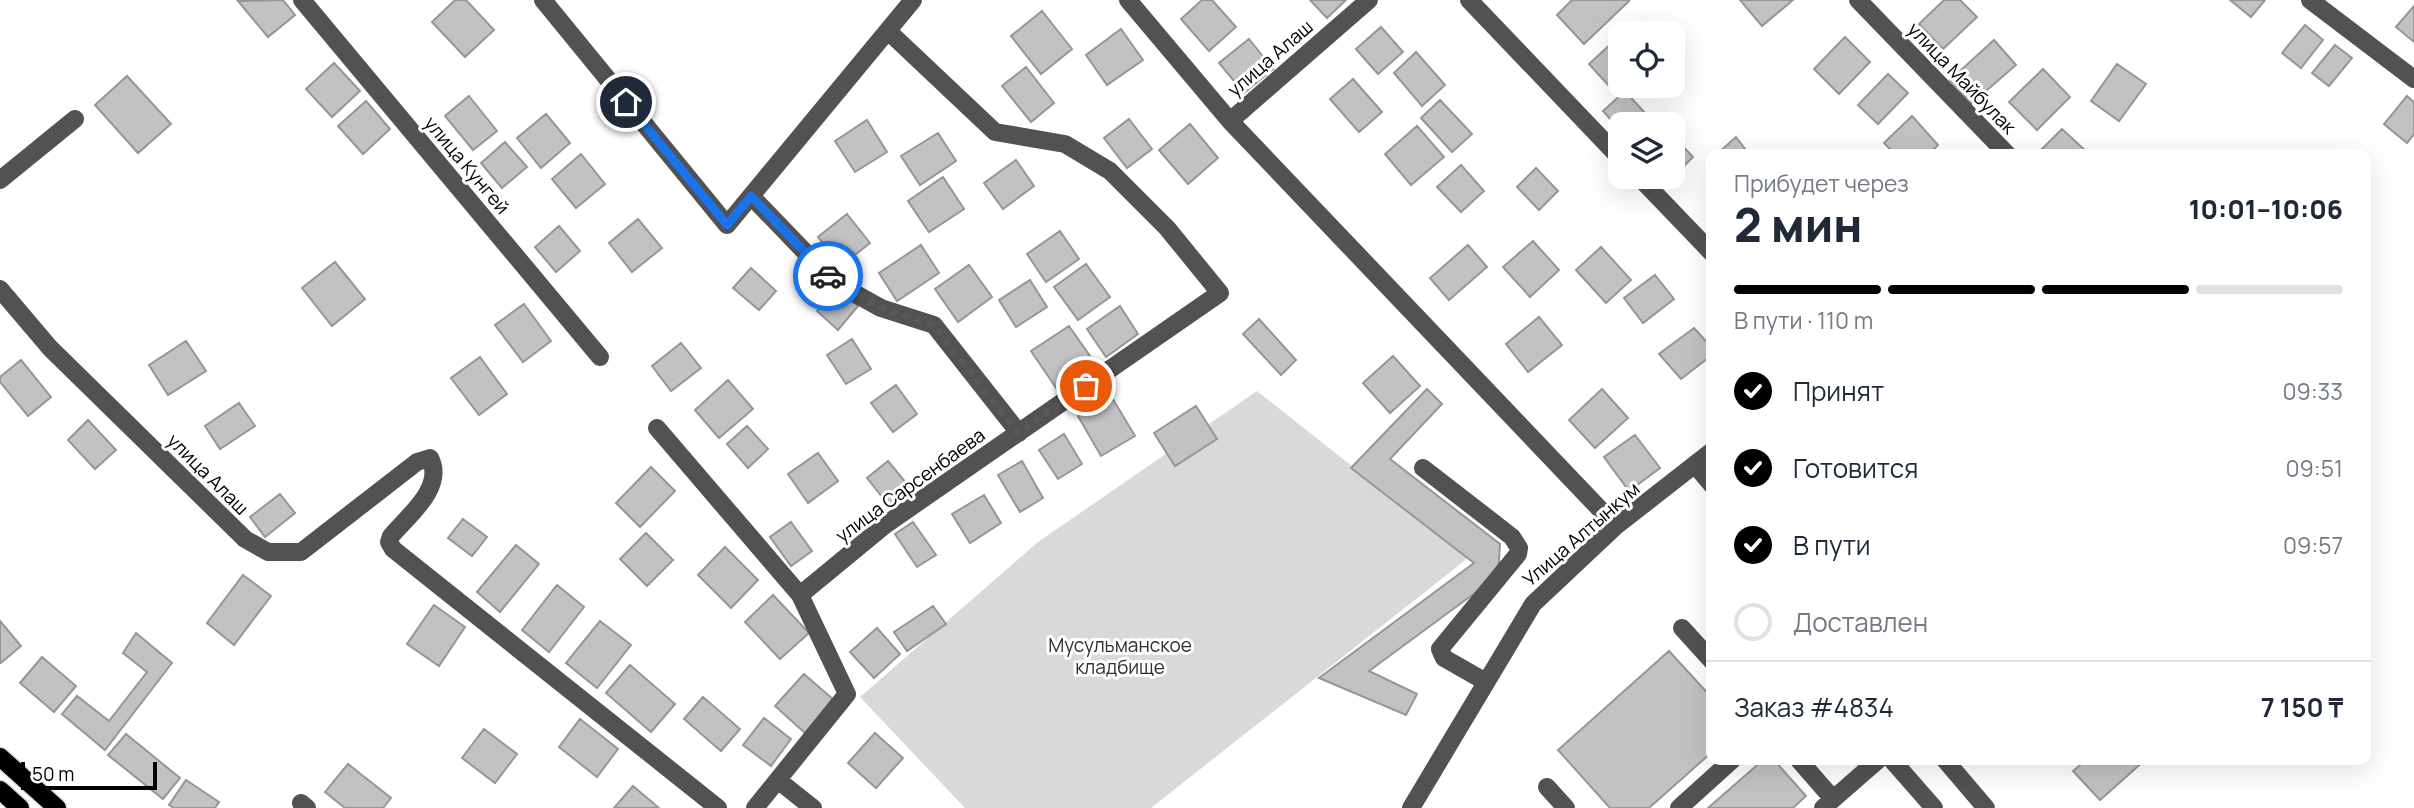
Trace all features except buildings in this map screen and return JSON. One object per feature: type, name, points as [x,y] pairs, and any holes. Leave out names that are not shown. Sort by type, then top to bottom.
[{"type":"main road","points":[[0,757],[57,808]]},
{"type":"main road","points":[[0,790],[20,808]]},
{"type":"street","name":"улица Кунгей","points":[[302,0],[600,357]]},
{"type":"street","points":[[543,0],[727,225],[913,0]]},
{"type":"street","points":[[1128,0],[1230,121],[1616,526]]},
{"type":"street","name":"улица Алаш","points":[[1230,121],[1369,0]]},
{"type":"street","points":[[1469,0],[1608,145]]},
{"type":"street","name":"улица Майбулак","points":[[1858,0],[2002,149]]},
{"type":"street","points":[[2310,0],[2414,79]]},
{"type":"street","name":"улица Сарсенбаева","points":[[800,595],[885,525],[1220,293],[1167,228],[1110,171],[1065,144],[996,132],[888,31]]},
{"type":"street","points":[[0,180],[75,119]]},
{"type":"street","points":[[1651,189],[1706,247]]},
{"type":"street","points":[[751,196],[834,282],[881,308],[933,325],[1018,433]]},
{"type":"street","name":"улица Алаш","points":[[0,289],[50,348],[244,540],[268,552],[302,552],[417,462],[430,458],[436,469],[434,484],[391,536],[389,542],[393,549],[718,808]]},
{"type":"street","points":[[657,428],[800,595],[847,694],[755,808]]},
{"type":"street","name":"Улица Алтынкум","points":[[1411,808],[1533,604],[1616,526],[1706,457]]},
{"type":"street","points":[[1696,466],[1706,478]]},
{"type":"street","points":[[1423,468],[1512,537],[1519,548],[1518,554],[1440,649],[1444,658],[1486,682]]},
{"type":"street","points":[[1682,628],[1706,654]]},
{"type":"street","points":[[1679,808],[1726,765]]},
{"type":"street","points":[[1801,765],[1828,803],[1872,765]]},
{"type":"street","points":[[1896,765],[1934,808]]},
{"type":"street","points":[[1949,765],[1986,808]]},
{"type":"street","points":[[779,781],[813,808]]},
{"type":"street","points":[[1548,787],[1566,808]]},
{"type":"green space","name":"Мусульманское кладбище","points":[[1257,391],[1468,558],[1151,808],[965,808],[860,697],[1038,542]]},
{"type":"way so far","points":[[828,276],[881,308],[933,325],[1018,433],[1086,386]]},
{"type":"route","points":[[626,102],[727,225],[751,196],[828,276]]}]
